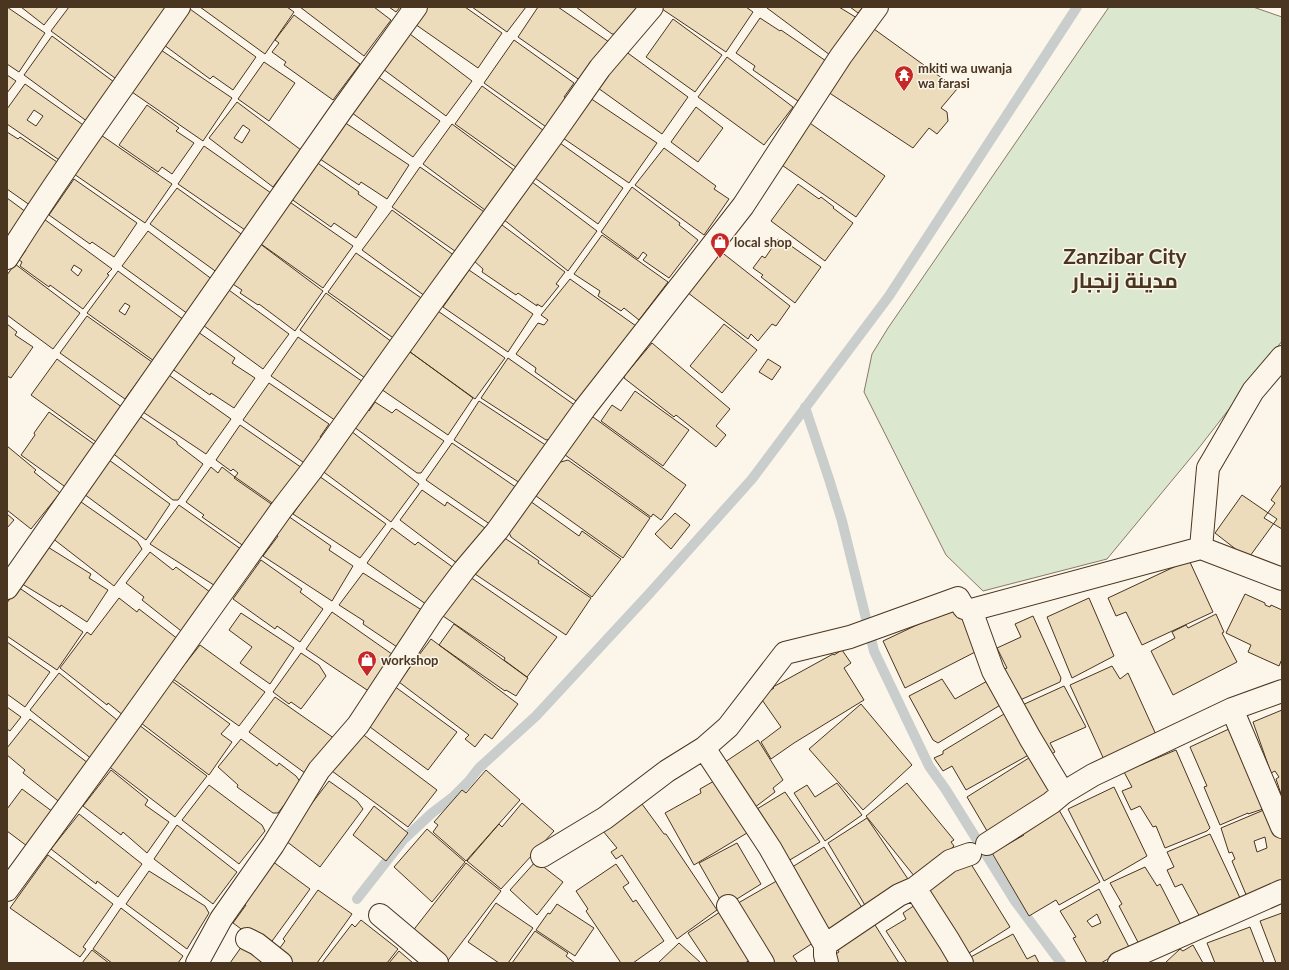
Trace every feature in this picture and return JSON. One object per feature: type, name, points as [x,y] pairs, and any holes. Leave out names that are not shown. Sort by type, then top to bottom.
[{"type":"street","points":[[7,258],[34,215],[98,121],[179,7]]},
{"type":"street","points":[[7,588],[336,118],[416,7]]},
{"type":"street","points":[[7,890],[281,510],[311,471],[600,68],[652,7]]},
{"type":"street","points":[[198,963],[221,919],[273,845],[319,770],[358,725],[433,611],[464,570],[497,531],[585,408],[743,206],[840,56],[877,7]]},
{"type":"street","points":[[1200,548],[1208,468],[1253,391],[1282,357]]},
{"type":"street","points":[[542,856],[605,818],[667,771],[704,748],[728,727],[785,653],[850,637],[958,598],[964,608],[971,610],[1200,548],[1282,579]]},
{"type":"street","points":[[971,610],[993,672],[1063,793]]},
{"type":"street","points":[[704,748],[770,848],[826,954],[899,895],[915,888],[950,861],[979,849],[1051,803],[1063,793],[1093,775],[1232,709],[1282,691]]},
{"type":"street","points":[[1232,709],[1282,827]]},
{"type":"street","points":[[915,888],[962,963]]},
{"type":"street","points":[[1119,963],[1282,891]]},
{"type":"street","points":[[728,906],[763,963]]},
{"type":"street","points":[[380,915],[437,963]]},
{"type":"street","points":[[247,939],[258,944],[281,963]]},
{"type":"green space","points":[[1109,7],[1253,7],[1282,17],[1282,341],[1198,449],[1107,559],[983,591],[946,555],[864,392],[872,354],[888,328]]},
{"type":"building","points":[[7,7],[45,33],[19,72],[7,64]]},
{"type":"building","points":[[21,7],[58,7],[44,25]]},
{"type":"building","points":[[69,7],[173,7],[119,81],[51,31]]},
{"type":"building","points":[[200,7],[287,7],[294,12],[265,54]]},
{"type":"building","points":[[300,7],[374,7],[391,20],[364,56]]},
{"type":"building","points":[[389,7],[400,7],[396,12]]},
{"type":"building","points":[[422,7],[465,7],[502,33],[478,68],[412,22]]},
{"type":"building","points":[[472,7],[526,7],[507,32]]},
{"type":"building","points":[[538,7],[558,7],[609,42],[581,81],[518,37]]},
{"type":"building","points":[[576,7],[638,7],[618,34],[612,34]]},
{"type":"building","points":[[659,7],[746,7],[753,12],[726,52]]},
{"type":"building","points":[[839,7],[857,18],[830,55],[767,8]]},
{"type":"building","points":[[850,7],[863,7],[858,13]]},
{"type":"building","points":[[190,9],[256,57],[233,90],[213,76],[210,79],[164,45]]},
{"type":"building","points":[[294,15],[360,64],[333,100],[284,65],[286,62],[272,52],[279,43],[275,40]]},
{"type":"building","points":[[760,18],[780,31],[781,30],[826,61],[798,101],[753,70],[755,66],[736,53]]},
{"type":"building","points":[[673,19],[722,55],[695,92],[646,57]]},
{"type":"building","points":[[874,29],[957,89],[941,108],[947,112],[948,121],[937,134],[929,128],[913,148],[828,92]]},
{"type":"building","points":[[406,31],[472,81],[446,116],[379,66]]},
{"type":"building","points":[[52,36],[114,82],[88,122],[24,75]]},
{"type":"building","points":[[514,40],[574,83],[564,97],[570,101],[549,129],[484,83]]},
{"type":"building","points":[[158,48],[232,98],[203,141],[129,90]]},
{"type":"building","points":[[625,51],[688,97],[662,134],[598,88]]},
{"type":"building","points":[[727,57],[793,107],[764,145],[698,97]]},
{"type":"building","points":[[264,62],[295,83],[269,121],[238,99]]},
{"type":"building","points":[[374,74],[440,121],[413,157],[348,110]]},
{"type":"building","points":[[7,75],[16,81],[7,93]]},
{"type":"building","points":[[25,84],[89,129],[65,164],[7,124],[7,109]],"holes":[[[34,110],[43,116],[36,126],[27,120]]]},
{"type":"building","points":[[482,86],[547,133],[520,170],[455,124]]},
{"type":"building","points":[[587,96],[657,143],[629,183],[560,136]]},
{"type":"building","points":[[237,102],[301,150],[273,187],[209,138]],"holes":[[[243,125],[250,130],[242,143],[234,138]]]},
{"type":"building","points":[[147,105],[179,128],[176,131],[194,143],[172,174],[162,167],[158,172],[119,145]]},
{"type":"building","points":[[696,107],[723,128],[698,162],[671,142]]},
{"type":"building","points":[[341,120],[409,165],[387,199],[361,182],[359,185],[317,157]]},
{"type":"building","points":[[807,121],[885,176],[856,217],[779,163]]},
{"type":"building","points":[[452,124],[518,173],[489,213],[423,164]]},
{"type":"building","points":[[7,132],[18,139],[20,137],[63,166],[34,208],[7,189]]},
{"type":"building","points":[[101,135],[172,184],[145,223],[74,174]]},
{"type":"building","points":[[560,143],[623,188],[598,224],[535,178]]},
{"type":"building","points":[[204,146],[271,193],[245,230],[178,184]]},
{"type":"building","points":[[664,148],[716,186],[714,189],[729,199],[704,235],[635,185]]},
{"type":"building","points":[[312,159],[359,192],[358,194],[377,207],[356,238],[334,223],[331,227],[287,196]]},
{"type":"building","points":[[420,167],[490,216],[462,256],[392,207]]},
{"type":"building","points":[[74,179],[137,223],[114,257],[92,242],[90,244],[49,215]]},
{"type":"building","points":[[532,182],[597,231],[568,271],[503,219]]},
{"type":"building","points":[[798,184],[819,199],[821,197],[853,223],[825,261],[771,221]]},
{"type":"building","points":[[632,187],[680,223],[679,225],[698,240],[669,278],[643,260],[647,255],[643,252],[638,259],[601,232]]},
{"type":"building","points":[[177,188],[244,236],[218,273],[150,224]]},
{"type":"building","points":[[7,198],[26,212],[7,239]]},
{"type":"building","points":[[284,198],[353,246],[323,288],[254,239]]},
{"type":"building","points":[[392,210],[459,259],[429,299],[362,250]]},
{"type":"building","points":[[44,219],[112,269],[83,309],[50,285],[49,287],[20,266],[22,262],[19,260],[26,250],[23,248]],"holes":[[[74,265],[82,270],[78,276],[71,270]]]},
{"type":"building","points":[[498,222],[565,272],[556,284],[559,286],[542,307],[537,304],[537,306],[518,293],[516,295],[482,272],[483,269],[473,260]]},
{"type":"building","points":[[148,231],[213,280],[188,314],[122,266]]},
{"type":"building","points":[[602,235],[668,282],[639,320],[624,308],[621,311],[598,296],[600,291],[574,274]]},
{"type":"building","points":[[778,239],[786,245],[787,243],[821,267],[795,303],[761,277],[763,275],[753,268],[762,256],[765,258]]},
{"type":"building","points":[[259,243],[323,291],[295,331],[259,304],[258,305],[240,293],[242,290],[225,279]]},
{"type":"building","points":[[715,247],[790,306],[776,326],[772,324],[758,341],[751,334],[748,339],[683,289]]},
{"type":"building","points":[[356,253],[427,302],[399,342],[328,292]]},
{"type":"building","points":[[15,264],[80,313],[53,349],[7,315],[7,275]]},
{"type":"building","points":[[469,270],[533,314],[508,352],[443,307]]},
{"type":"building","points":[[118,271],[184,320],[154,361],[87,313]],"holes":[[[125,303],[130,306],[125,315],[119,311]]]},
{"type":"building","points":[[570,279],[636,326],[579,403],[535,372],[536,368],[516,354],[538,323],[544,325],[548,320],[541,315]]},
{"type":"building","points":[[222,285],[289,334],[263,369],[196,320]]},
{"type":"building","points":[[326,293],[396,345],[369,381],[300,330]]},
{"type":"building","points":[[435,309],[505,358],[475,399],[406,349]]},
{"type":"building","points":[[87,316],[152,362],[125,399],[60,353]]},
{"type":"building","points":[[7,324],[17,332],[15,335],[33,347],[11,378],[7,376]]},
{"type":"building","points":[[724,324],[757,350],[722,393],[690,366]]},
{"type":"building","points":[[191,327],[235,358],[232,363],[255,378],[234,408],[211,393],[210,395],[165,364]]},
{"type":"building","points":[[298,337],[366,384],[339,423],[271,376]]},
{"type":"building","points":[[652,343],[730,409],[716,426],[726,435],[716,447],[676,415],[674,417],[624,378]]},
{"type":"building","points":[[406,349],[473,398],[448,435],[378,387]]},
{"type":"building","points":[[508,358],[576,406],[551,439],[546,440],[481,398]]},
{"type":"building","points":[[57,359],[123,408],[99,444],[31,395]]},
{"type":"building","points":[[768,359],[781,367],[772,380],[759,372]]},
{"type":"building","points":[[166,373],[231,419],[206,454],[140,410]]},
{"type":"building","points":[[269,383],[329,424],[320,437],[328,442],[310,467],[243,420]]},
{"type":"building","points":[[635,391],[689,430],[663,466],[601,421],[612,405],[621,411]]},
{"type":"building","points":[[479,401],[547,446],[520,483],[454,440]]},
{"type":"building","points":[[375,402],[392,413],[396,409],[444,441],[421,473],[417,473],[354,427],[367,409],[369,411]]},
{"type":"building","points":[[49,412],[101,449],[71,491],[21,455]]},
{"type":"building","points":[[138,415],[177,442],[177,444],[203,464],[178,500],[173,500],[111,452]]},
{"type":"building","points":[[588,416],[593,417],[686,485],[661,520],[653,514],[651,517],[561,452]]},
{"type":"building","points":[[240,425],[305,470],[278,507],[235,477],[238,473],[233,469],[231,471],[216,460]]},
{"type":"building","points":[[351,431],[419,484],[391,522],[321,470]]},
{"type":"building","points":[[452,443],[517,488],[491,525],[426,480]]},
{"type":"building","points":[[7,446],[36,470],[34,472],[60,493],[31,529],[7,510]]},
{"type":"building","points":[[109,460],[170,504],[146,540],[84,494]]},
{"type":"building","points":[[568,460],[650,518],[623,558],[536,496],[557,463]]},
{"type":"building","points":[[211,467],[218,473],[222,467],[235,477],[234,478],[277,508],[248,549],[202,517],[204,515],[186,502]]},
{"type":"building","points":[[319,476],[386,524],[360,558],[293,514]]},
{"type":"building","points":[[1282,484],[1282,529],[1264,518],[1275,503],[1271,500]]},
{"type":"building","points":[[422,490],[445,506],[447,502],[485,528],[462,567],[400,520]]},
{"type":"building","points":[[1242,495],[1277,519],[1250,556],[1242,554],[1215,533]]},
{"type":"building","points":[[74,497],[137,541],[142,549],[114,586],[47,534]]},
{"type":"building","points":[[530,501],[579,536],[582,531],[621,559],[592,597],[511,537],[508,530]]},
{"type":"building","points":[[179,505],[245,552],[220,589],[150,544]]},
{"type":"building","points":[[675,513],[690,525],[671,549],[655,534]]},
{"type":"building","points":[[7,514],[14,520],[7,528]]},
{"type":"building","points":[[288,516],[331,546],[329,550],[353,566],[332,601],[263,556],[278,536],[276,535]]},
{"type":"building","points":[[392,528],[415,545],[418,542],[458,571],[433,609],[367,563]]},
{"type":"building","points":[[500,535],[539,561],[538,563],[591,598],[566,635],[475,574]]},
{"type":"building","points":[[43,544],[91,574],[89,578],[108,590],[87,622],[61,605],[60,607],[19,582]]},
{"type":"building","points":[[150,552],[173,570],[176,567],[214,595],[185,634],[142,600],[144,597],[126,583]]},
{"type":"building","points":[[261,560],[302,589],[300,592],[323,609],[300,642],[277,626],[275,629],[233,599]]},
{"type":"building","points":[[1189,560],[1213,612],[1142,645],[1126,612],[1116,616],[1108,598]]},
{"type":"building","points":[[363,573],[428,614],[403,651],[363,624],[364,621],[339,605]]},
{"type":"building","points":[[470,577],[557,637],[527,677],[504,660],[505,658],[443,616]]},
{"type":"building","points":[[18,587],[83,632],[57,670],[7,636],[7,603]]},
{"type":"building","points":[[1245,594],[1265,603],[1265,605],[1270,607],[1271,605],[1282,610],[1282,659],[1279,666],[1248,652],[1251,645],[1226,633]]},
{"type":"building","points":[[119,598],[137,612],[139,609],[183,643],[155,680],[149,675],[144,683],[147,686],[124,716],[108,703],[107,705],[60,668],[87,632],[91,635]]},
{"type":"building","points":[[1089,598],[1114,656],[1072,678],[1047,617]]},
{"type":"building","points":[[955,607],[983,648],[905,688],[883,641]]},
{"type":"building","points":[[332,612],[399,659],[373,694],[306,649]]},
{"type":"building","points":[[241,613],[294,648],[270,684],[240,663],[252,647],[229,630]]},
{"type":"building","points":[[1216,614],[1224,632],[1222,633],[1237,662],[1173,695],[1151,651],[1175,638],[1172,632],[1186,625],[1188,628]]},
{"type":"building","points":[[1033,616],[1061,678],[1060,682],[1018,701],[1003,670],[1007,668],[997,648],[1021,637],[1015,624]]},
{"type":"building","points":[[454,624],[528,678],[516,696],[506,690],[505,691],[439,645]]},
{"type":"building","points":[[431,639],[518,704],[492,739],[485,734],[475,747],[465,739],[469,735],[399,682]]},
{"type":"building","points":[[7,642],[50,672],[25,707],[7,694]]},
{"type":"building","points":[[200,645],[265,692],[239,726],[173,679]]},
{"type":"building","points":[[842,650],[851,663],[844,668],[864,700],[771,759],[761,742],[781,727],[760,697],[774,688],[773,687]]},
{"type":"building","points":[[301,653],[319,665],[326,676],[301,709],[291,702],[289,704],[273,692]]},
{"type":"building","points":[[1112,666],[1120,679],[1128,673],[1158,739],[1106,764],[1070,685]]},
{"type":"building","points":[[59,673],[122,724],[93,760],[30,710]]},
{"type":"building","points":[[942,679],[955,699],[989,680],[1002,704],[938,743],[933,740],[909,696]]},
{"type":"building","points":[[172,681],[230,724],[221,734],[232,742],[209,775],[141,723]]},
{"type":"building","points":[[394,686],[457,732],[428,770],[366,724]]},
{"type":"building","points":[[1064,686],[1086,727],[1050,743],[1055,752],[1044,758],[1018,707]]},
{"type":"building","points":[[275,697],[338,741],[309,776],[249,732]]},
{"type":"building","points":[[861,704],[912,765],[863,810],[809,749]]},
{"type":"building","points":[[7,707],[21,717],[10,731],[7,729]]},
{"type":"building","points":[[1282,710],[1282,797],[1276,779],[1279,777],[1275,771],[1271,773],[1253,722]]},
{"type":"building","points":[[1009,711],[1034,752],[966,790],[952,766],[943,771],[934,758],[943,754],[943,751]]},
{"type":"building","points":[[30,719],[92,766],[62,804],[23,773],[25,770],[7,755],[7,748]]},
{"type":"building","points":[[139,725],[207,776],[175,817],[107,765]]},
{"type":"building","points":[[1231,728],[1266,808],[1248,813],[1220,825],[1204,787],[1207,786],[1190,747]]},
{"type":"building","points":[[361,733],[437,790],[408,827],[332,771]]},
{"type":"building","points":[[241,739],[277,766],[279,763],[296,776],[301,783],[278,813],[273,813],[237,787],[238,785],[218,767]]},
{"type":"building","points":[[758,740],[783,780],[773,788],[775,792],[750,811],[719,766]]},
{"type":"building","points":[[1176,750],[1210,828],[1207,831],[1165,848],[1156,826],[1153,827],[1140,806],[1131,810],[1122,791],[1132,787],[1124,772]]},
{"type":"building","points":[[1032,756],[1054,796],[990,836],[967,797]]},
{"type":"building","points":[[111,770],[148,800],[145,805],[169,822],[147,853],[123,832],[121,835],[83,806]]},
{"type":"building","points":[[486,770],[520,800],[466,861],[433,832],[438,825],[434,822],[462,790],[466,793]]},
{"type":"building","points":[[721,777],[752,830],[694,865],[665,813],[701,793],[700,789]]},
{"type":"building","points":[[329,781],[357,801],[363,809],[320,867],[286,841],[286,837]]},
{"type":"building","points":[[837,783],[862,815],[825,841],[794,793],[807,785],[815,797]]},
{"type":"building","points":[[907,783],[954,840],[951,842],[954,846],[919,882],[866,816]]},
{"type":"building","points":[[209,785],[262,825],[265,831],[239,864],[182,820]]},
{"type":"building","points":[[1114,787],[1147,856],[1104,881],[1068,809]]},
{"type":"building","points":[[22,789],[53,812],[27,846],[7,831],[7,809]]},
{"type":"building","points":[[785,792],[820,842],[783,864],[752,812]]},
{"type":"building","points":[[522,803],[554,831],[501,889],[467,861],[499,824],[502,827]]},
{"type":"building","points":[[642,804],[664,834],[666,834],[717,910],[677,939],[622,855],[616,859],[611,852],[617,848],[603,831]]},
{"type":"building","points":[[374,806],[408,833],[386,861],[353,835]]},
{"type":"building","points":[[1271,807],[1282,835],[1282,886],[1247,897],[1232,861],[1235,859],[1232,852],[1229,853],[1221,828]],"holes":[[[1265,837],[1267,848],[1257,852],[1254,841]]]},
{"type":"building","points":[[1059,810],[1100,882],[1059,905],[1056,900],[1029,916],[992,853],[1024,835],[1021,832]]},
{"type":"building","points":[[79,814],[142,864],[118,897],[97,881],[96,884],[51,849]]},
{"type":"building","points":[[867,818],[912,885],[869,912],[828,843]]},
{"type":"building","points":[[177,825],[237,872],[213,904],[154,859]]},
{"type":"building","points":[[427,829],[465,862],[432,902],[394,867]]},
{"type":"building","points":[[1210,834],[1241,900],[1201,919],[1182,884],[1175,887],[1167,870],[1174,867],[1167,852]]},
{"type":"building","points":[[737,843],[761,884],[724,907],[699,863]]},
{"type":"building","points":[[824,847],[864,911],[826,935],[786,871]]},
{"type":"building","points":[[48,855],[113,904],[83,947],[86,949],[80,957],[10,908]]},
{"type":"building","points":[[966,856],[1010,927],[966,955],[922,886]]},
{"type":"building","points":[[272,861],[310,889],[267,948],[233,923],[246,905],[242,902]]},
{"type":"building","points":[[536,861],[563,882],[537,915],[510,890]]},
{"type":"building","points":[[466,863],[501,891],[446,963],[408,937]]},
{"type":"building","points":[[616,864],[629,883],[623,887],[633,902],[636,900],[664,941],[633,963],[621,963],[586,911],[588,909],[576,891]]},
{"type":"building","points":[[1145,867],[1157,886],[1160,884],[1181,925],[1140,946],[1119,906],[1122,904],[1110,883]]},
{"type":"building","points":[[149,871],[205,906],[209,913],[187,949],[126,904]]},
{"type":"building","points":[[780,879],[816,941],[793,956],[797,962],[794,963],[767,963],[733,906]]},
{"type":"building","points":[[1099,889],[1129,947],[1101,963],[1087,963],[1073,938],[1076,937],[1060,911]],"holes":[[[1097,914],[1101,923],[1092,927],[1087,921]]]},
{"type":"building","points":[[318,890],[352,914],[317,963],[283,963],[274,956],[285,941],[283,939]]},
{"type":"building","points":[[496,903],[533,928],[508,963],[499,963],[468,942]]},
{"type":"building","points":[[918,903],[952,959],[946,963],[907,963],[886,931],[906,919],[903,913]]},
{"type":"building","points":[[557,904],[594,928],[575,956],[536,930],[548,913],[550,914]]},
{"type":"building","points":[[121,908],[183,956],[178,963],[112,963],[93,949]]},
{"type":"building","points":[[726,908],[755,957],[745,963],[708,963],[688,933]]},
{"type":"building","points":[[1282,913],[1282,963],[1276,963],[1260,921]]},
{"type":"building","points":[[870,917],[899,963],[831,963],[828,959],[839,952],[832,941]]},
{"type":"building","points":[[361,920],[398,949],[387,963],[322,963],[352,924],[355,927]]},
{"type":"building","points":[[1250,927],[1264,963],[1215,963],[1207,943]]},
{"type":"building","points":[[535,931],[568,953],[566,956],[575,963],[512,963]]},
{"type":"building","points":[[1013,934],[1027,959],[1035,955],[1039,963],[969,963],[967,959]]},
{"type":"building","points":[[679,943],[701,963],[658,963]]},
{"type":"building","points":[[1193,945],[1203,963],[1165,963],[1180,949],[1183,951]]},
{"type":"building","points":[[242,946],[265,963],[230,963]]},
{"type":"building","points":[[92,950],[109,963],[82,963]]},
{"type":"building","points":[[399,951],[413,963],[389,963]]},
{"type":"waterway","points":[[357,899],[404,839],[432,813],[453,797],[479,768],[536,716],[649,594],[752,479],[889,296],[1077,7]]},
{"type":"waterway","points":[[805,407],[842,521],[874,651],[929,766],[946,790],[1015,901],[1061,963]]},
{"type":"place","name":"mkiti wa uwanja wa farasi","points":[[904,92]]},
{"type":"place","name":"local shop","points":[[720,259]]},
{"type":"place","name":"workshop","points":[[367,677]]},
{"type":"district","name":"Zanzibar City مدينة زنجبار","points":[[1125,269]]}]
